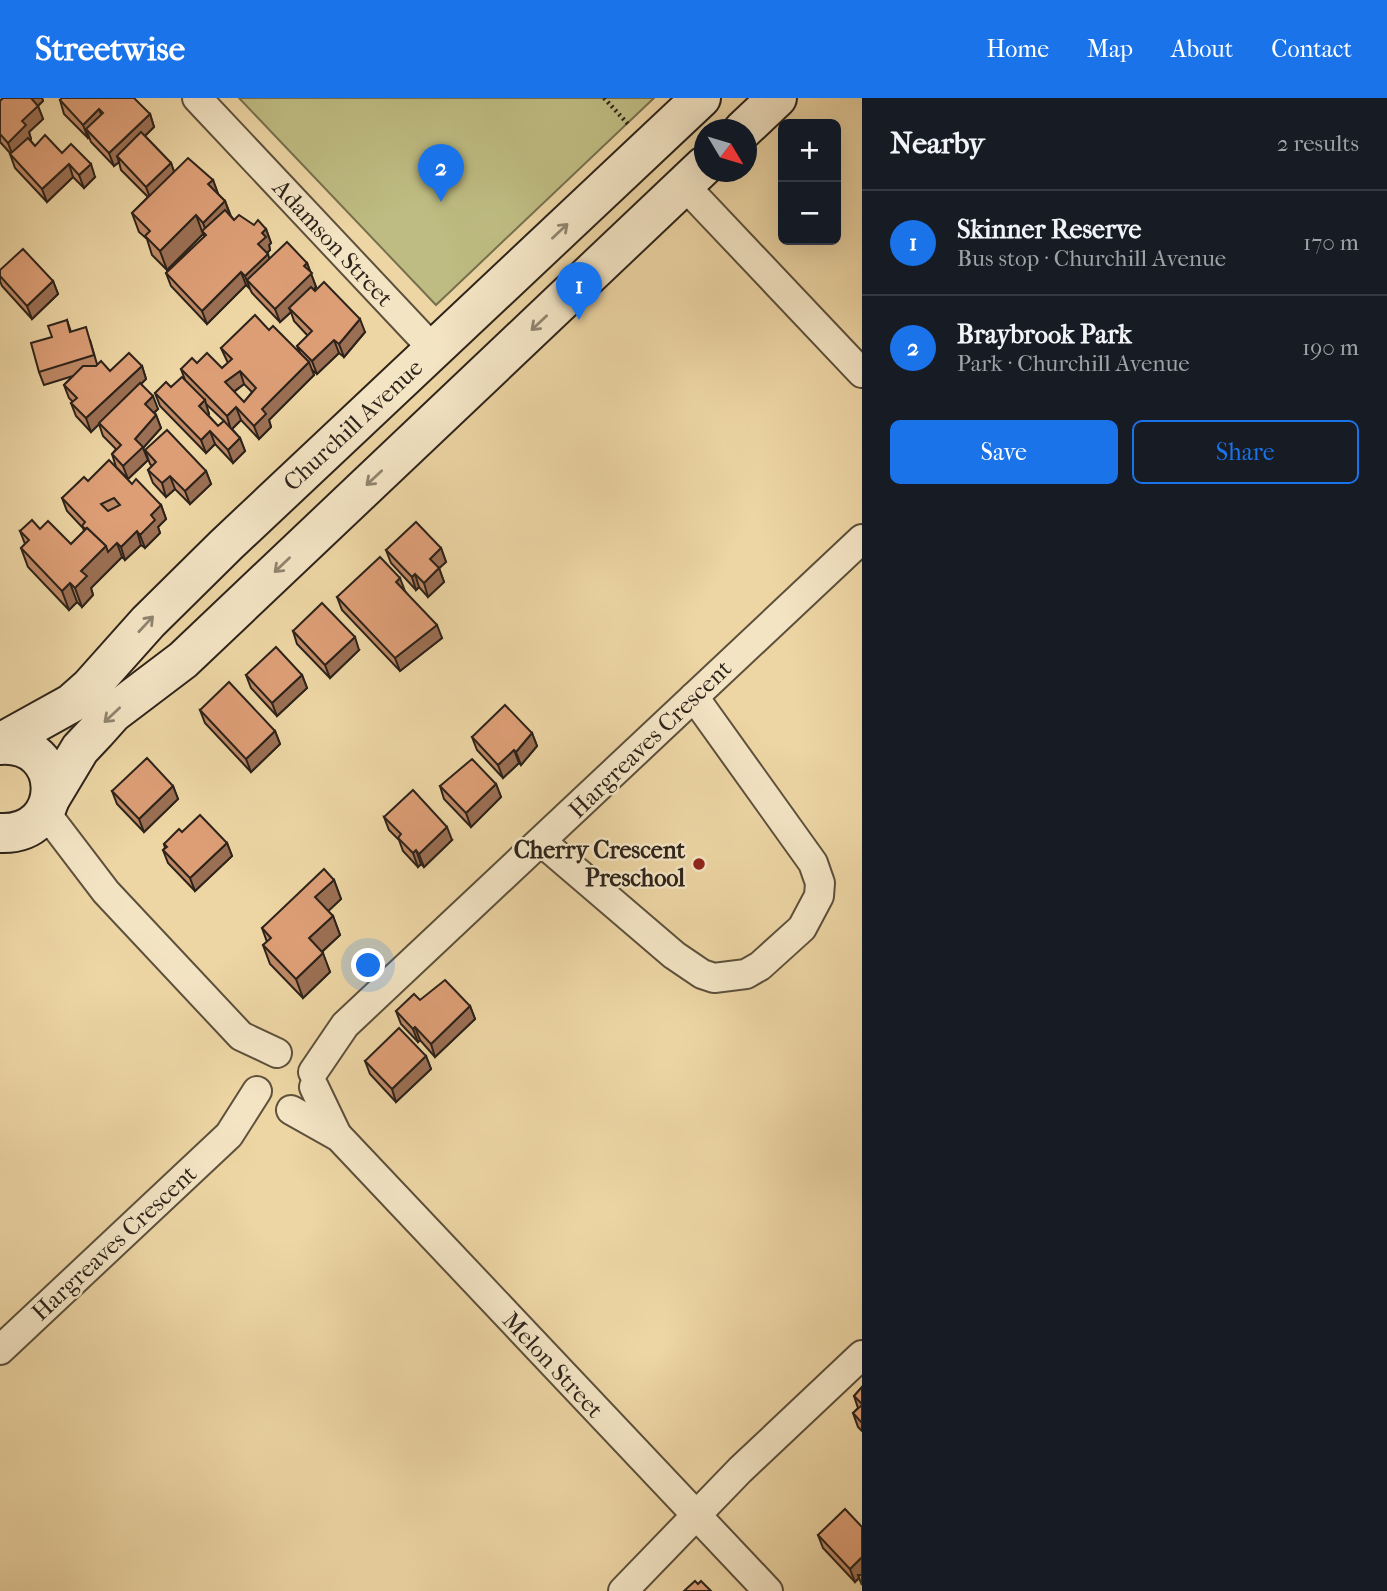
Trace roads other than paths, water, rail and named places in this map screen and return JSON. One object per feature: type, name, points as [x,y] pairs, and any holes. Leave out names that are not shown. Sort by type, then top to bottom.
[{"type":"main road","name":"Churchill Avenue","points":[[0,744],[72,703],[90,687],[148,622],[226,545],[701,98]]},
{"type":"main road","points":[[755,119],[777,98]]},
{"type":"main road","points":[[22,825],[80,749],[113,713],[183,660],[694,175],[650,147]]},
{"type":"main road","name":"Adamson Street","points":[[434,350],[470,388]]},
{"type":"main road","points":[[0,744],[25,748],[38,756],[51,784],[22,825]]},
{"type":"street","name":"Adamson Street","points":[[197,98],[434,350]]},
{"type":"street","points":[[700,182],[862,373]]},
{"type":"street","name":"Hargreaves Crescent","points":[[313,1080],[345,1025],[862,539]]},
{"type":"street","points":[[542,842],[674,955],[702,974],[731,978],[746,974],[760,966],[802,928],[819,896],[820,883],[813,863],[694,697]]},
{"type":"street","points":[[22,825],[106,892],[241,1036],[308,1063],[313,1080],[306,1102],[287,1111],[267,1104],[256,1084],[241,1036]]},
{"type":"street","name":"Hargreaves Crescent","points":[[285,1053],[345,1025]]},
{"type":"street","points":[[256,1084],[263,1062],[285,1053]]},
{"type":"street","name":"Melon Street","points":[[313,1080],[339,1138]]},
{"type":"street","name":"Hargreaves Crescent","points":[[229,1135],[256,1084]]},
{"type":"street","name":"Hargreaves Crescent","points":[[0,1350],[229,1135],[256,1119],[287,1111]]},
{"type":"street","name":"Melon Street","points":[[287,1111],[339,1138],[768,1591]]},
{"type":"street","points":[[623,1591],[740,1469],[862,1355]]},
{"type":"place","name":"Braybrook Park","points":[[441,202]]},
{"type":"place","name":"Skinner Reserve","points":[[579,320]]},
{"type":"place","name":"Cherry Crescent Preschool","points":[[699,864]]}]
